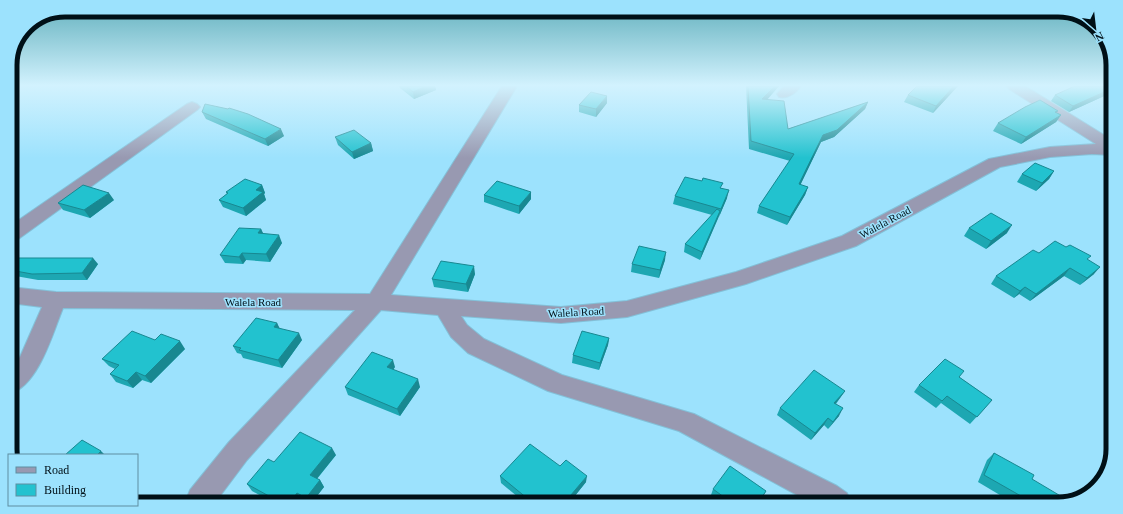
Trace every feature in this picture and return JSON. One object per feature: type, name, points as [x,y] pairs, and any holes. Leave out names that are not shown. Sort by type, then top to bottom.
[{"type":"street","points":[[17,230],[188,110]]},
{"type":"street","points":[[202,497],[238,451],[376,302],[495,110]]},
{"type":"street","points":[[1052,110],[1106,144]]},
{"type":"street","name":"Walela Road","points":[[17,296],[56,300],[376,302],[561,315],[626,308],[739,279],[849,241],[995,163],[1050,152],[1106,148]]},
{"type":"street","points":[[17,376],[29,363],[56,300]]},
{"type":"street","points":[[446,307],[450,317],[459,331],[476,346],[557,384],[685,422],[828,497]]},
{"type":"building","points":[[203,110],[235,110],[281,129],[265,139],[202,112]]},
{"type":"building","points":[[749,110],[785,110],[788,129],[844,110],[859,110],[837,130],[823,135],[799,184],[808,187],[790,217],[759,206],[794,154],[751,141]]},
{"type":"building","points":[[1020,110],[1056,110],[1058,111],[1055,112],[1061,115],[1026,137],[998,123]]},
{"type":"building","points":[[354,130],[371,143],[352,152],[335,137]]},
{"type":"building","points":[[1035,163],[1054,171],[1042,183],[1022,174]]},
{"type":"building","points":[[685,177],[702,181],[703,178],[723,183],[720,188],[729,190],[721,209],[675,196]]},
{"type":"building","points":[[245,179],[262,185],[256,190],[263,192],[243,208],[219,200],[228,193],[226,192]]},
{"type":"building","points":[[497,181],[531,192],[519,206],[484,195]]},
{"type":"building","points":[[83,185],[109,193],[84,210],[58,203]]},
{"type":"building","points":[[717,209],[720,211],[702,252],[685,244]]},
{"type":"building","points":[[991,213],[1012,225],[991,241],[969,228]]},
{"type":"building","points":[[239,228],[261,229],[258,233],[279,235],[266,254],[242,253],[239,257],[220,255]]},
{"type":"building","points":[[1055,241],[1066,247],[1070,245],[1091,256],[1087,259],[1100,267],[1087,278],[1070,268],[1036,294],[1025,287],[1020,291],[996,276],[1033,250],[1039,253]]},
{"type":"building","points":[[639,246],[666,252],[660,270],[632,264]]},
{"type":"building","points":[[17,258],[93,258],[82,273],[32,274],[17,271]]},
{"type":"building","points":[[441,261],[474,266],[466,284],[432,279]]},
{"type":"building","points":[[256,318],[277,323],[274,327],[299,333],[278,360],[239,350],[241,348],[233,346]]},
{"type":"building","points":[[132,331],[155,340],[161,334],[180,341],[145,376],[136,372],[127,381],[110,374],[119,365],[102,359]]},
{"type":"building","points":[[582,331],[609,338],[600,363],[573,355]]},
{"type":"building","points":[[372,352],[393,360],[387,367],[418,379],[397,409],[345,387]]},
{"type":"building","points":[[945,359],[964,371],[959,377],[992,400],[977,417],[947,396],[942,401],[919,385]]},
{"type":"building","points":[[814,370],[845,391],[834,403],[843,408],[833,422],[828,418],[815,433],[780,408]]},
{"type":"building","points":[[300,432],[332,448],[310,475],[320,480],[307,497],[297,493],[294,497],[271,497],[247,484],[268,459],[274,462]]},
{"type":"building","points":[[82,440],[101,451],[98,454],[66,454]]},
{"type":"building","points":[[530,444],[560,466],[566,460],[587,476],[569,497],[526,497],[500,476]]},
{"type":"building","points":[[994,453],[1034,475],[1032,479],[1062,497],[1023,497],[984,475]]},
{"type":"building","points":[[730,466],[766,491],[762,497],[724,497],[713,489]]}]
